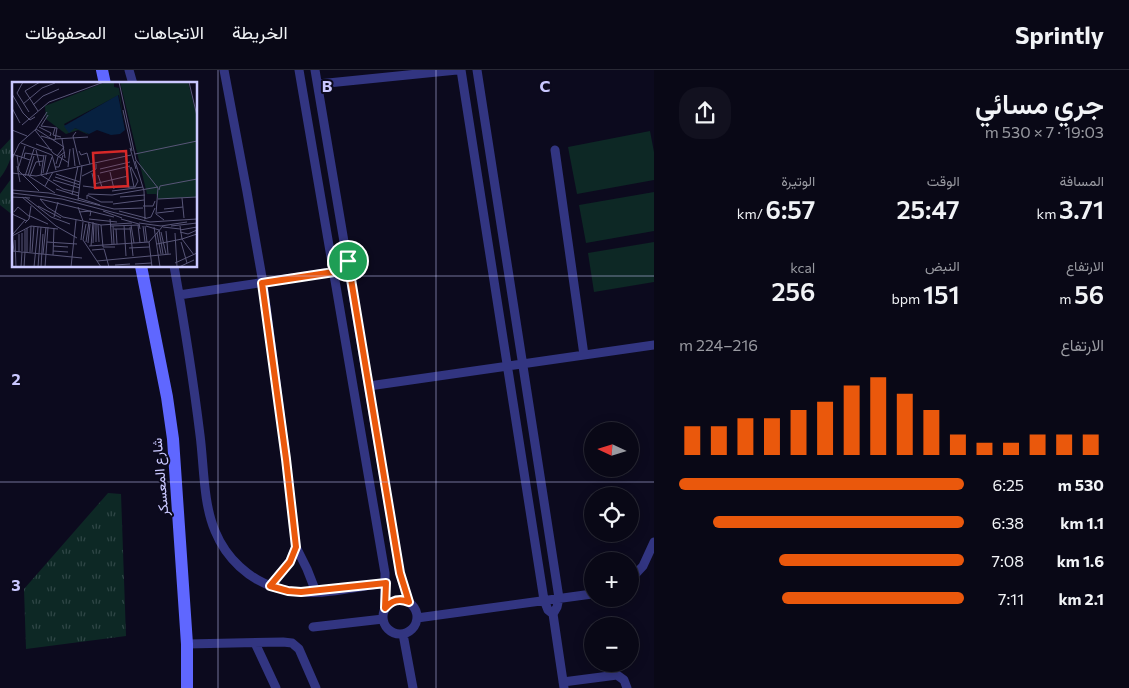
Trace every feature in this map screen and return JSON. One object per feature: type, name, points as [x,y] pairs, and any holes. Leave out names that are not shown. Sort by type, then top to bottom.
[{"type":"street","points":[[224,70],[262,283],[296,547],[308,569],[316,592]]},
{"type":"street","points":[[299,70],[386,583],[383,619],[392,633],[408,633],[414,627],[417,618],[416,609],[409,602],[404,600],[393,601],[385,608]]},
{"type":"street","points":[[315,70],[400,573],[409,602]]},
{"type":"street","points":[[318,84],[459,70],[544,600],[548,610],[553,614]]},
{"type":"street","points":[[477,70],[558,598],[557,607],[553,614],[564,685],[617,675],[624,680],[627,688]]},
{"type":"street","points":[[555,150],[584,355]]},
{"type":"street","points":[[334,272],[348,261]]},
{"type":"street","name":"شارع المعسكر","points":[[141,268],[167,397],[173,439],[187,644],[187,688]]},
{"type":"street","points":[[174,268],[191,374],[210,518],[220,541],[234,562],[270,586],[288,591],[316,592],[386,583]]},
{"type":"street","points":[[179,294],[334,272],[350,278]]},
{"type":"street","points":[[369,386],[654,345]]},
{"type":"street","points":[[639,571],[644,566],[654,542]]},
{"type":"street","points":[[270,586],[290,562],[296,547]]},
{"type":"street","points":[[417,618],[584,595]]},
{"type":"street","points":[[312,626],[383,619]]},
{"type":"street","points":[[403,634],[413,688]]},
{"type":"street","points":[[187,644],[282,642],[296,646],[316,688]]},
{"type":"street","points":[[256,643],[276,688]]},
{"type":"green space","points":[[650,131],[654,152],[654,180],[577,194],[568,147]]},
{"type":"green space","points":[[12,137],[11,158],[0,178],[0,150]]},
{"type":"green space","points":[[12,178],[12,214],[0,205],[0,194]]},
{"type":"green space","points":[[654,192],[654,231],[586,243],[579,205]]},
{"type":"green space","points":[[654,242],[654,282],[594,292],[588,253]]},
{"type":"green space","points":[[108,493],[121,494],[126,636],[26,649],[24,589]]},
{"type":"route","points":[[348,261],[400,573],[409,602],[404,600],[393,601],[385,608],[386,583],[316,592],[288,591],[270,586],[290,562],[296,547],[275,371],[262,283],[334,272],[332,264],[348,261]]}]
